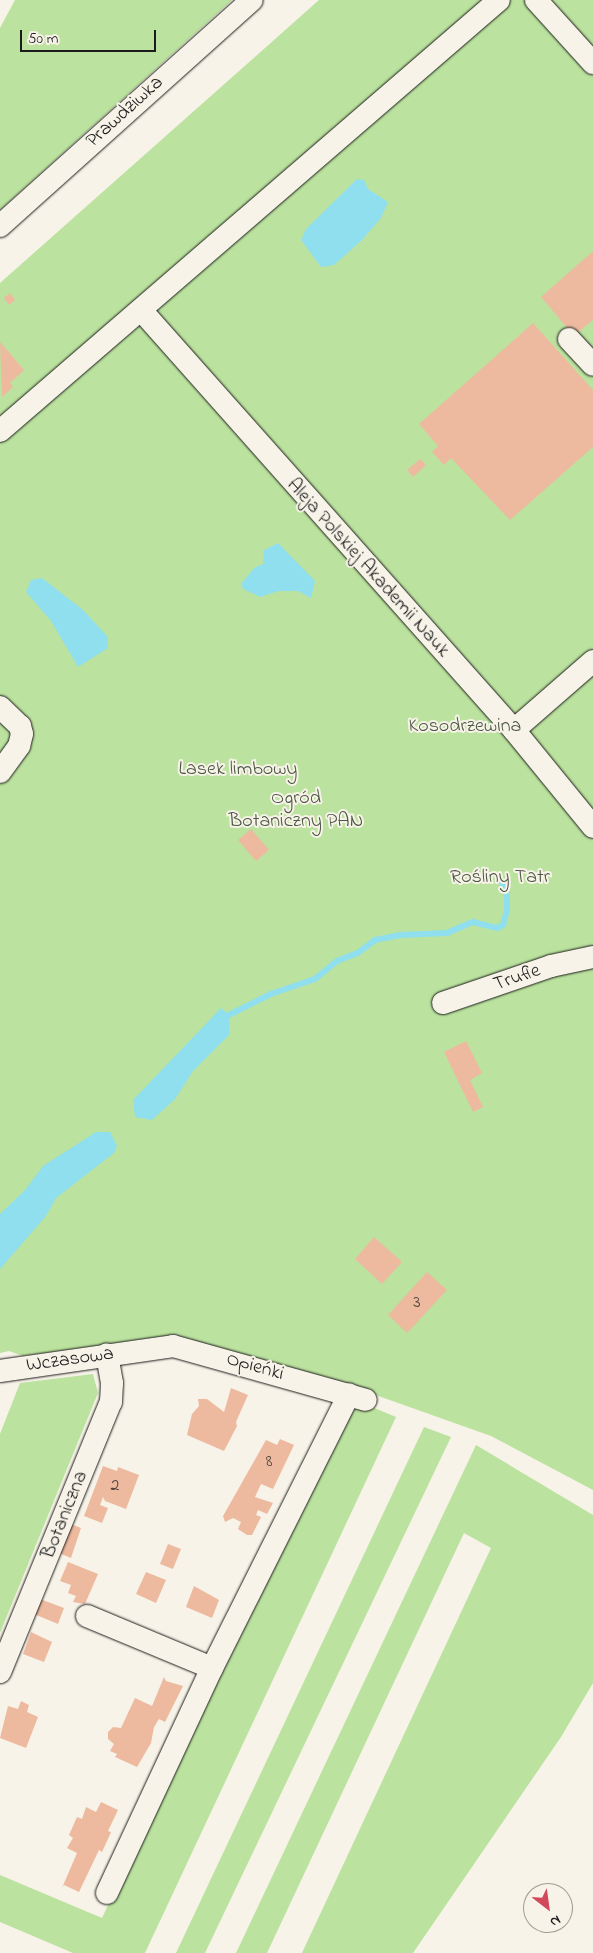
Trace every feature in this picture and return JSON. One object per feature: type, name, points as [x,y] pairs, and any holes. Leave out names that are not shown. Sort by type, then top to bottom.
[{"type":"street","name":"Prawdziwka","points":[[0,226],[252,0]]},
{"type":"street","points":[[0,431],[499,0]]},
{"type":"street","points":[[536,0],[593,63]]},
{"type":"street","name":"Aleja Polskiej Akademii Nauk","points":[[141,310],[514,730],[593,827]]},
{"type":"street","points":[[569,339],[593,365]]},
{"type":"street","points":[[514,730],[593,661]]},
{"type":"street","points":[[0,707],[20,726],[22,734],[19,746],[0,772]]},
{"type":"street","name":"Trufle","points":[[443,1003],[551,966],[593,957]]},
{"type":"street","name":"Opieńki","points":[[141,1350],[186,1348],[358,1397],[212,1668]]},
{"type":"street","name":"Wczasowa","points":[[0,1371],[141,1350]]},
{"type":"street","name":"Botaniczna","points":[[0,1672],[111,1402],[112,1383],[107,1354]]},
{"type":"street","points":[[87,1616],[212,1668],[108,1893]]},
{"type":"green space","points":[[15,0],[232,0],[0,210],[0,28]]},
{"type":"green space","name":"Ogród Botaniczny PAN","points":[[319,0],[593,0],[593,1490],[491,1436],[370,1393],[176,1337],[23,1356],[9,1351],[0,1353],[0,283]]},
{"type":"green space","points":[[93,1374],[98,1393],[0,1633],[0,1434],[20,1383]]},
{"type":"green space","points":[[355,1406],[372,1407],[396,1417],[145,1953],[73,1953],[0,1922],[0,1875],[102,1918],[213,1681]]},
{"type":"green space","points":[[424,1427],[451,1437],[205,1953],[176,1953]]},
{"type":"green space","points":[[476,1445],[593,1515],[593,1683],[561,1737],[413,1953],[302,1953],[491,1548],[464,1533],[267,1953],[236,1953]]},
{"type":"water","points":[[357,179],[364,180],[368,189],[388,202],[381,218],[362,240],[334,265],[321,267],[301,240],[306,229]]},
{"type":"water","points":[[278,543],[315,581],[311,598],[298,591],[279,591],[260,597],[243,589],[241,584],[254,568],[263,564],[264,550]]},
{"type":"water","points":[[42,578],[83,610],[108,637],[108,648],[78,667],[51,621],[26,592],[31,580]]},
{"type":"water","points":[[221,1008],[229,1015],[229,1035],[193,1071],[175,1099],[152,1120],[135,1117],[133,1100]]},
{"type":"water","points":[[96,1132],[110,1132],[117,1146],[114,1153],[56,1198],[46,1216],[0,1269],[0,1214],[25,1190],[43,1166]]},
{"type":"building","points":[[593,251],[593,320],[574,336],[541,297]]},
{"type":"building","points":[[10,293],[15,300],[9,305],[4,298]]},
{"type":"building","points":[[533,323],[593,390],[593,447],[510,520],[451,458],[444,465],[432,452],[438,446],[419,424]]},
{"type":"building","points":[[0,342],[24,370],[10,383],[13,387],[2,397]]},
{"type":"building","points":[[420,459],[426,465],[413,477],[407,470]]},
{"type":"building","points":[[251,829],[269,850],[256,861],[238,840]]},
{"type":"building","points":[[466,1041],[482,1073],[470,1080],[483,1107],[473,1112],[444,1052]]},
{"type":"building","points":[[374,1237],[402,1262],[382,1284],[355,1259]]},
{"type":"building","points":[[427,1272],[447,1290],[407,1333],[388,1315]]},
{"type":"building","points":[[231,1388],[248,1395],[236,1422],[237,1426],[224,1451],[187,1435],[192,1414],[199,1406],[198,1399],[207,1399],[224,1412]]},
{"type":"building","points":[[280,1439],[294,1445],[273,1489],[261,1484],[255,1497],[273,1503],[267,1514],[258,1510],[256,1515],[261,1517],[252,1535],[247,1535],[238,1529],[241,1522],[233,1518],[225,1522],[223,1516],[266,1440],[277,1445]]},
{"type":"building","points":[[103,1466],[117,1471],[118,1467],[139,1475],[126,1509],[105,1501],[103,1497],[100,1505],[108,1508],[102,1523],[84,1516]]},
{"type":"building","points":[[71,1524],[81,1528],[71,1558],[59,1553]]},
{"type":"building","points":[[168,1544],[181,1549],[173,1569],[160,1564]]},
{"type":"building","points":[[68,1562],[98,1574],[85,1604],[73,1602],[76,1596],[68,1593],[71,1585],[60,1581]]},
{"type":"building","points":[[146,1572],[166,1580],[156,1603],[136,1594]]},
{"type":"building","points":[[194,1586],[219,1600],[212,1618],[186,1607]]},
{"type":"building","points":[[40,1599],[64,1608],[58,1624],[34,1614]]},
{"type":"building","points":[[31,1632],[52,1642],[44,1662],[23,1654]]},
{"type":"building","points":[[164,1677],[166,1681],[183,1686],[165,1722],[159,1719],[154,1727],[151,1743],[137,1767],[115,1757],[117,1754],[110,1751],[114,1744],[108,1739],[108,1732],[113,1727],[121,1728],[135,1698],[152,1706]]},
{"type":"building","points":[[21,1701],[29,1705],[27,1712],[38,1717],[26,1748],[0,1738],[8,1706],[18,1709]]},
{"type":"building","points":[[101,1802],[118,1810],[108,1831],[111,1832],[108,1839],[102,1852],[99,1850],[79,1892],[64,1885],[62,1888],[77,1853],[67,1848],[73,1838],[69,1835],[77,1817],[82,1819],[86,1807],[96,1812]]},
{"type":"waterway","points":[[229,1015],[271,994],[315,979],[337,961],[358,953],[375,940],[400,935],[447,933],[473,922],[497,928],[503,925],[507,910],[507,894],[499,878]]},
{"type":"park label","name":"Kosodrzewina","points":[[465,726]]},
{"type":"park label","name":"Lasek limbowy","points":[[238,769]]},
{"type":"park label","name":"Rośliny Tatr","points":[[500,877]]}]
